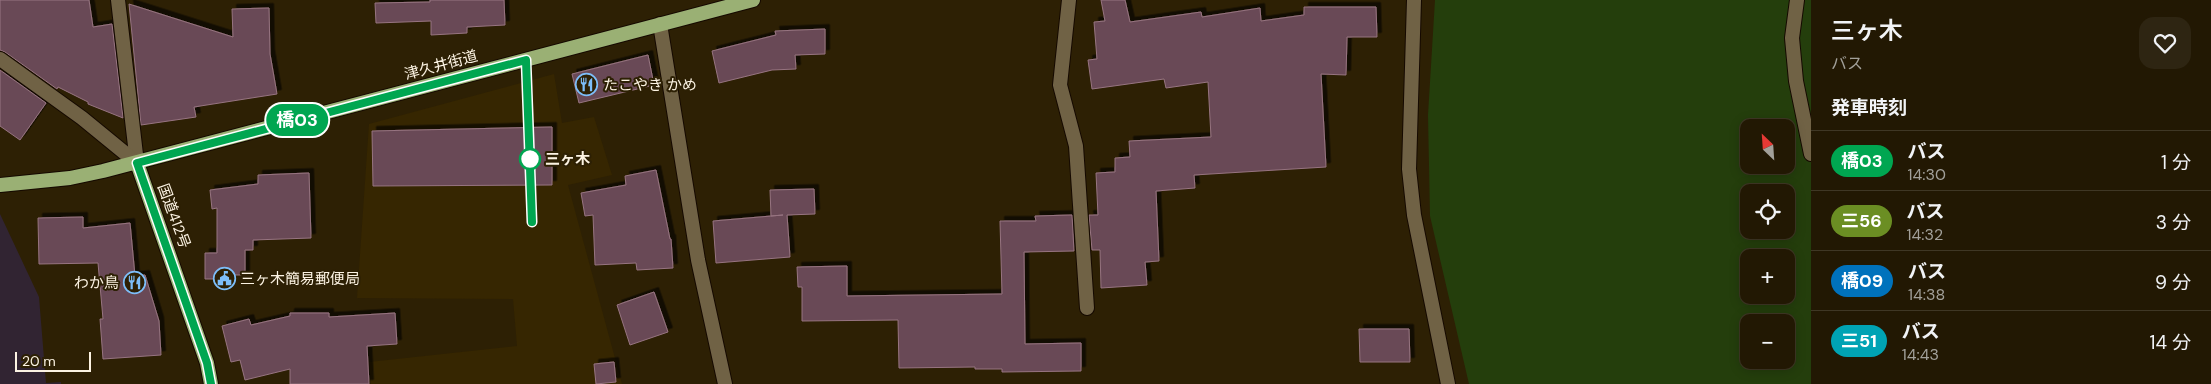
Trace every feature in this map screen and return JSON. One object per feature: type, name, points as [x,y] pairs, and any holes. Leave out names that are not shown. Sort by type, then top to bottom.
[{"type":"highway","name":"津久井街道","points":[[137,163],[753,0]]},
{"type":"highway","points":[[0,185],[70,178],[137,163]]},
{"type":"highway","name":"国道412号","points":[[137,163],[207,363],[211,384]]},
{"type":"street","points":[[118,0],[137,163]]},
{"type":"street","points":[[1068,0],[1060,84],[1076,146],[1087,308]]},
{"type":"street","points":[[1414,0],[1409,169],[1414,215],[1448,384]]},
{"type":"street","points":[[1797,0],[1792,38],[1796,80],[1811,154]]},
{"type":"street","points":[[660,24],[698,260],[725,384]]},
{"type":"street","points":[[0,59],[82,118],[137,163]]},
{"type":"shaded area","points":[[554,74],[562,123],[594,117],[612,175],[568,185],[622,384],[371,384],[369,362],[517,346],[513,299],[357,298],[369,124]]},
{"type":"shaded area","points":[[0,214],[39,297],[46,383],[61,382],[61,384],[0,384]]},
{"type":"green space","points":[[1435,0],[1811,0],[1811,384],[1469,384],[1430,216],[1428,115]]},
{"type":"building","points":[[0,0],[89,0],[93,27],[112,24],[123,118],[88,104],[88,102],[58,87],[57,89],[0,50]]},
{"type":"building","points":[[430,0],[504,0],[505,25],[467,27],[467,33],[431,35],[431,21],[376,23],[375,3],[430,2]]},
{"type":"building","points":[[1101,0],[1125,0],[1130,22],[1201,12],[1202,17],[1260,8],[1261,21],[1304,15],[1304,7],[1376,7],[1377,37],[1347,37],[1346,75],[1321,74],[1326,167],[1194,175],[1195,188],[1156,191],[1159,261],[1145,262],[1147,285],[1101,288],[1100,250],[1092,250],[1089,215],[1098,215],[1096,173],[1115,172],[1115,158],[1130,157],[1129,141],[1211,137],[1208,82],[1166,88],[1164,79],[1092,89],[1088,60],[1097,59],[1094,22],[1105,21]]},
{"type":"building","points":[[129,4],[233,37],[232,9],[269,8],[270,54],[277,94],[194,107],[196,117],[141,125]]},
{"type":"building","points":[[825,29],[825,54],[795,55],[796,69],[772,70],[719,83],[712,51],[776,35],[775,31]]},
{"type":"building","points":[[648,55],[654,85],[579,103],[572,74]]},
{"type":"building","points":[[0,70],[46,103],[20,140],[0,126]]},
{"type":"building","name":"三ヶ木","points":[[552,127],[552,185],[373,186],[372,131]]},
{"type":"building","points":[[656,170],[671,239],[673,268],[637,270],[636,263],[595,265],[593,215],[585,216],[581,193],[626,185],[625,176]]},
{"type":"building","points":[[309,173],[311,238],[253,240],[253,250],[245,250],[245,275],[231,275],[231,279],[205,279],[205,253],[217,253],[217,208],[212,209],[210,190],[258,184],[258,175]]},
{"type":"building","points":[[814,189],[815,214],[787,215],[790,257],[716,263],[713,221],[783,215],[771,216],[770,190]]},
{"type":"building","points":[[1072,215],[1074,251],[1024,252],[1025,344],[1081,343],[1081,371],[1002,372],[1002,369],[975,369],[975,367],[899,368],[898,320],[802,321],[802,287],[798,287],[797,267],[847,266],[847,296],[1002,294],[1000,221],[1036,221],[1035,216]]},
{"type":"building","points":[[83,217],[83,228],[130,223],[135,276],[145,275],[159,321],[161,355],[103,359],[100,319],[103,319],[98,263],[39,264],[38,218]]},
{"type":"building","points":[[654,292],[668,332],[630,345],[617,305]]},
{"type":"building","points":[[290,313],[329,313],[329,317],[395,313],[397,344],[367,346],[369,384],[290,384],[290,369],[245,380],[240,360],[231,362],[222,326],[249,319],[251,325],[290,316]]},
{"type":"building","points":[[1359,329],[1409,329],[1410,362],[1360,362]]},
{"type":"building","points":[[614,362],[616,382],[596,384],[594,364]]},
{"type":"bus line","name":"橋03","points":[[211,384],[207,363],[157,214],[137,163],[526,60],[532,222]]},
{"type":"place","name":"たこやき かめ","points":[[587,85]]},
{"type":"place","name":"三ヶ木","points":[[530,159]]},
{"type":"place","name":"三ヶ木簡易郵便局","points":[[224,279]]},
{"type":"place","name":"わか鳥","points":[[135,283]]}]
